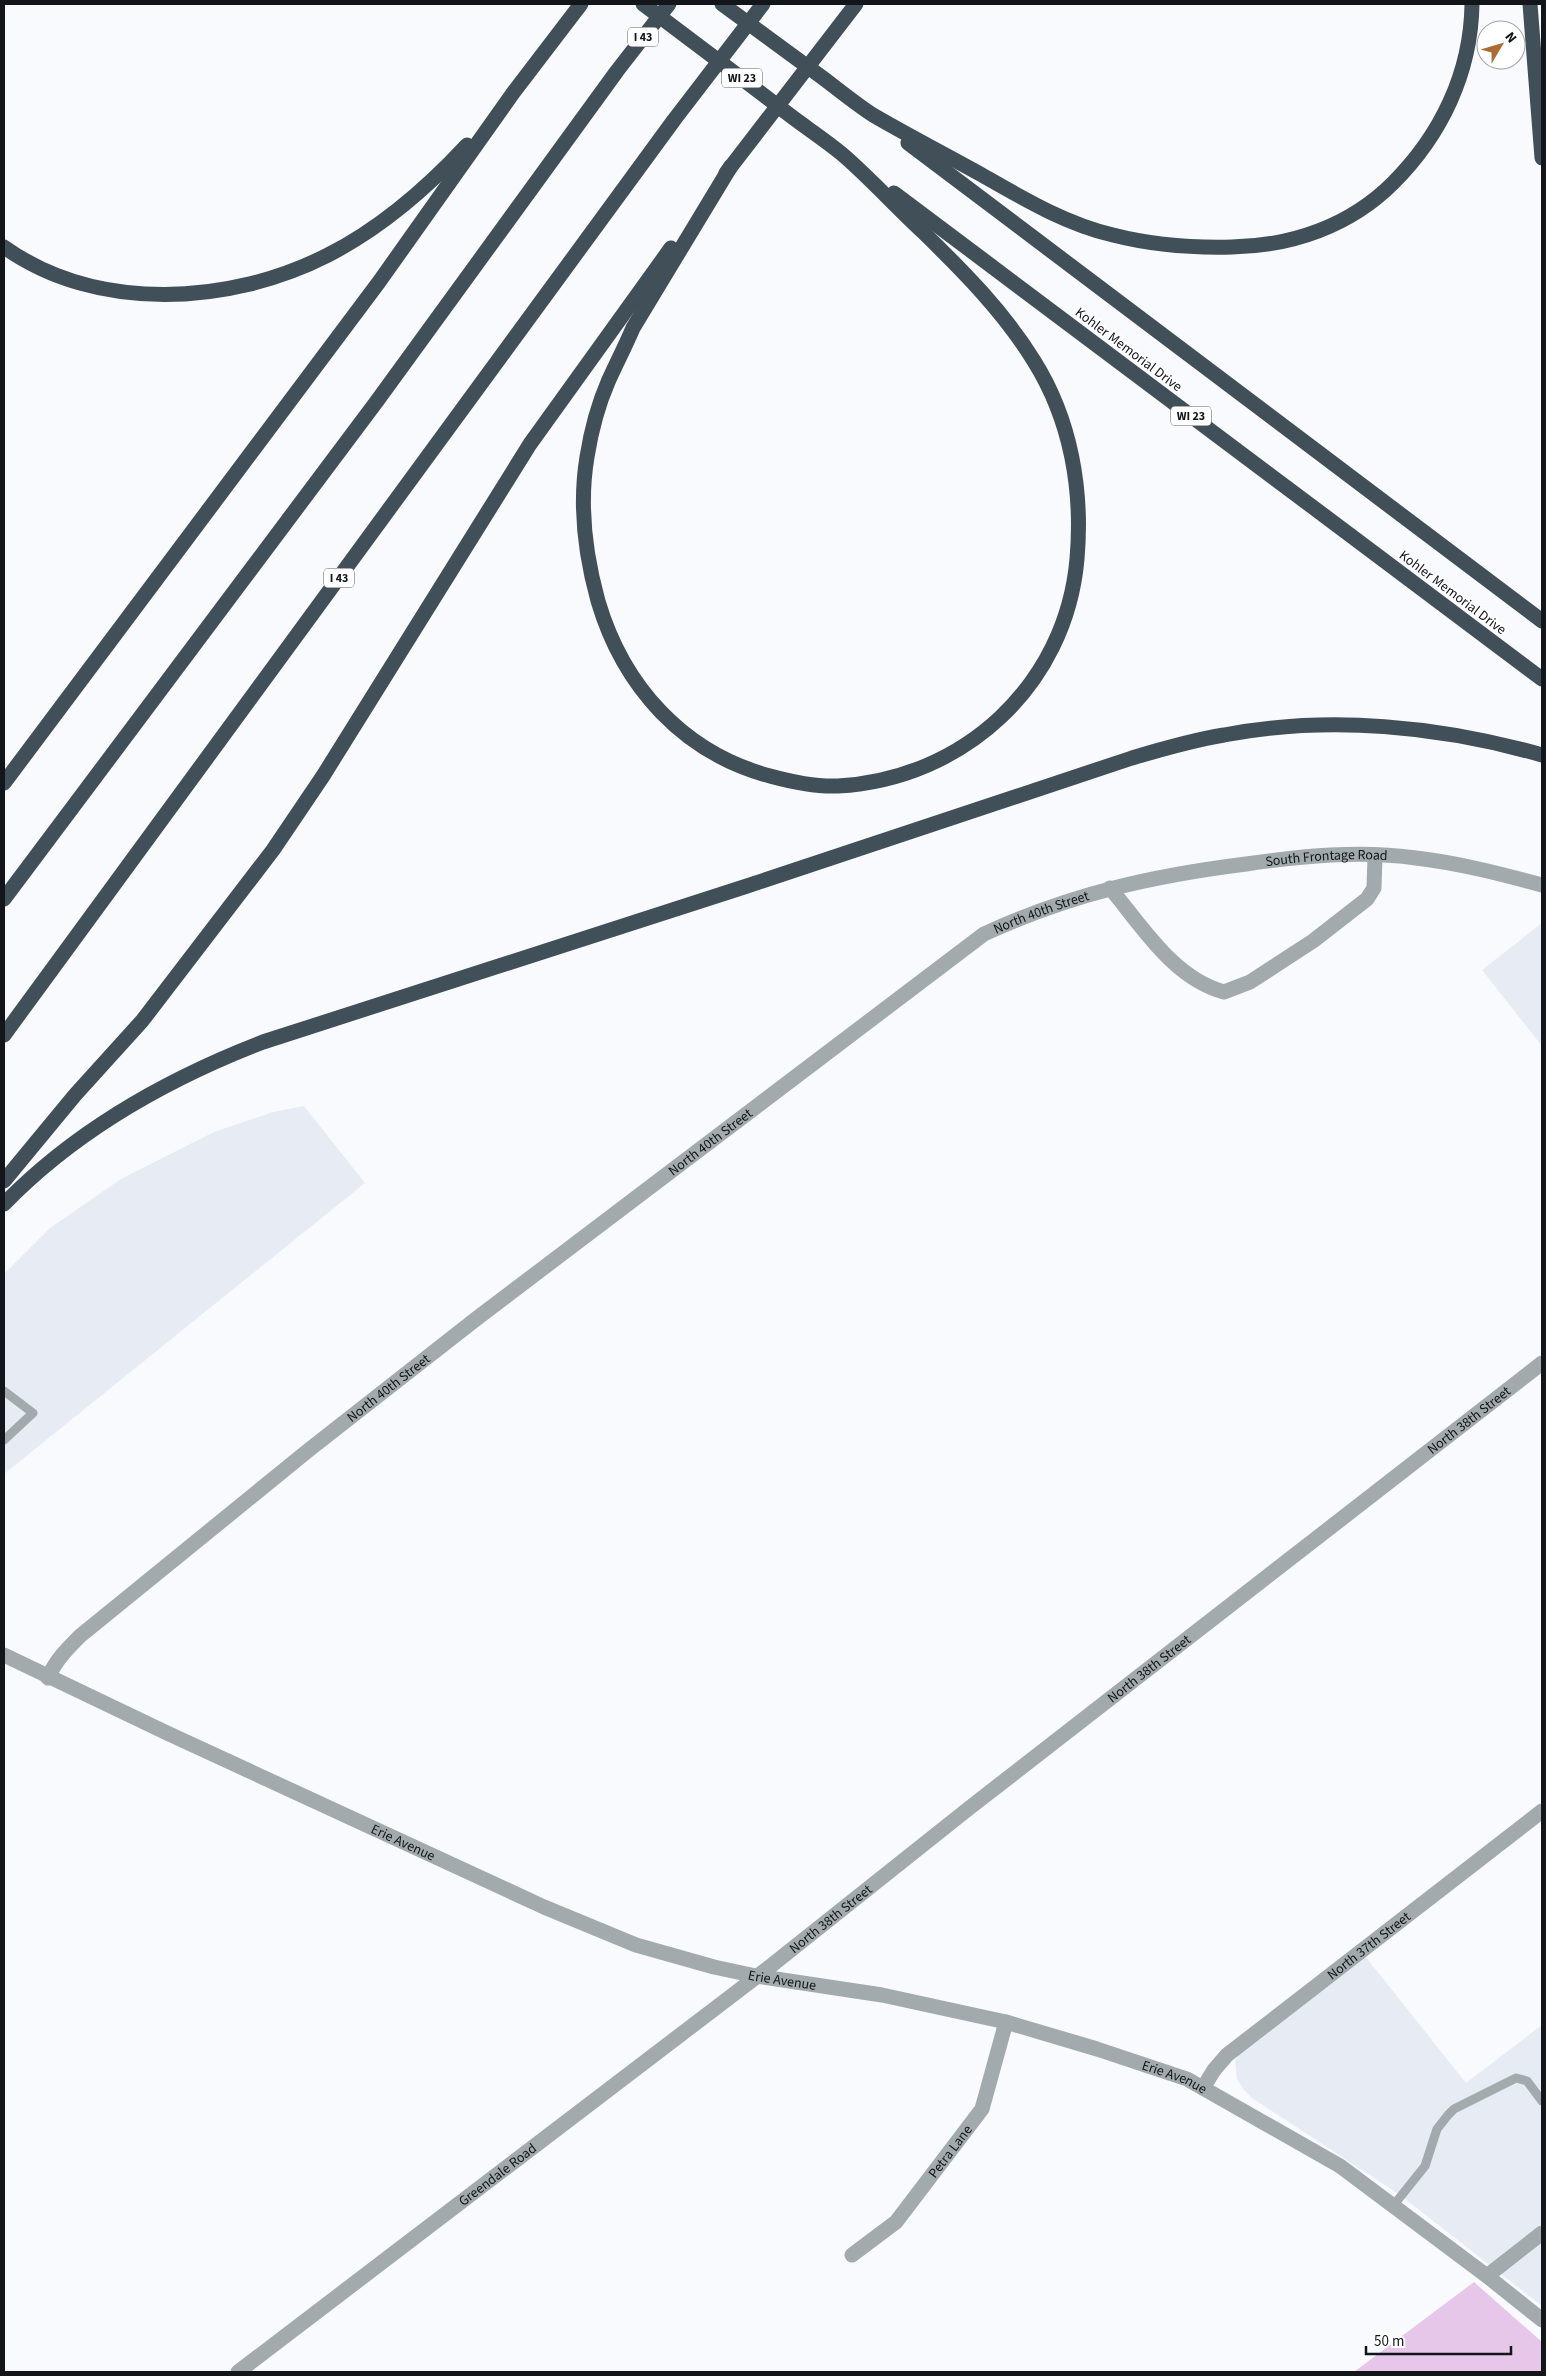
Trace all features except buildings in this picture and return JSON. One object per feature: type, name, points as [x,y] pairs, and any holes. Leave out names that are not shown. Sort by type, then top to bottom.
[{"type":"highway","points":[[4,783],[373,290],[513,93],[581,4]]},
{"type":"highway","name":"WI 23","points":[[643,4],[840,153]]},
{"type":"highway","name":"I 43","points":[[4,899],[377,401],[617,71],[669,4]]},
{"type":"highway","points":[[722,4],[872,114],[1542,620]]},
{"type":"highway","name":"I 43","points":[[4,1035],[674,120],[763,4]]},
{"type":"highway","points":[[872,114],[1038,206],[1112,235],[1149,243],[1205,248],[1257,247],[1279,244],[1304,237],[1344,220],[1380,196],[1412,165],[1428,144],[1454,97],[1470,33],[1472,4]]},
{"type":"highway","points":[[1530,4],[1542,158]]},
{"type":"highway","points":[[4,1181],[75,1095],[142,1021],[273,850],[323,776],[530,444],[731,166],[854,7]]},
{"type":"highway","points":[[4,247],[22,260],[66,279],[93,288],[119,292],[170,294],[216,290],[277,276],[328,255],[382,222],[440,174],[513,93]]},
{"type":"highway","points":[[731,166],[633,328],[606,385],[591,435],[586,461],[584,513],[587,556],[601,610],[616,652],[645,696],[679,730],[707,749],[747,770],[796,782],[839,786],[887,778],[936,761],[975,740],[1014,704],[1042,668],[1064,622],[1076,576],[1080,530],[1077,478],[1069,441],[1036,363],[1005,320],[974,283],[840,153]]},
{"type":"highway","name":"Kohler Memorial Drive","points":[[840,153],[1542,679]]},
{"type":"highway","points":[[4,1204],[69,1147],[104,1122],[133,1103],[211,1062],[263,1042],[747,886],[1140,755],[1225,734],[1262,729],[1336,725],[1409,728],[1451,733],[1542,755]]},
{"type":"street","name":"South Frontage Road","points":[[1110,888],[1173,873],[1311,856],[1415,858],[1493,872],[1542,885]]},
{"type":"street","points":[[1110,888],[1162,952],[1193,980],[1224,992],[1250,982],[1313,942],[1367,899],[1374,888],[1375,856]]},
{"type":"street","name":"North 40th Street","points":[[48,1678],[64,1652],[80,1636],[310,1449],[476,1319],[944,963],[984,934],[1060,903],[1110,888]]},
{"type":"street","name":"North 38th Street","points":[[756,1976],[1542,1362]]},
{"type":"street","name":"Erie Avenue","points":[[4,1655],[48,1678],[601,1932],[696,1962],[756,1976],[882,1995],[1006,2022],[1097,2049],[1187,2079],[1340,2166],[1487,2276],[1542,2320]]},
{"type":"street","name":"North 37th Street","points":[[1203,2088],[1214,2070],[1227,2055],[1542,1811]]},
{"type":"street","name":"Greendale Road","points":[[238,2372],[756,1976]]},
{"type":"street","name":"Petra Lane","points":[[852,2255],[896,2222],[982,2109],[1006,2022]]},
{"type":"street","points":[[1487,2276],[1542,2234]]},
{"type":"lane","points":[[4,1391],[33,1413],[4,1440]]},
{"type":"lane","points":[[1393,2206],[1425,2166],[1437,2129],[1454,2109],[1516,2078],[1527,2080],[1542,2100]]},
{"type":"shaded area","points":[[1542,923],[1542,1046],[1482,970]]},
{"type":"shaded area","points":[[304,1106],[365,1183],[4,1474],[4,1274],[50,1228],[121,1179],[214,1132],[273,1112]]},
{"type":"shaded area","points":[[1365,1956],[1466,2083],[1542,2025],[1542,2306],[1400,2195],[1252,2098],[1237,2079],[1235,2061],[1241,2052]]},
{"type":"shaded area","points":[[1474,2282],[1542,2342],[1542,2372],[1354,2372]]}]
